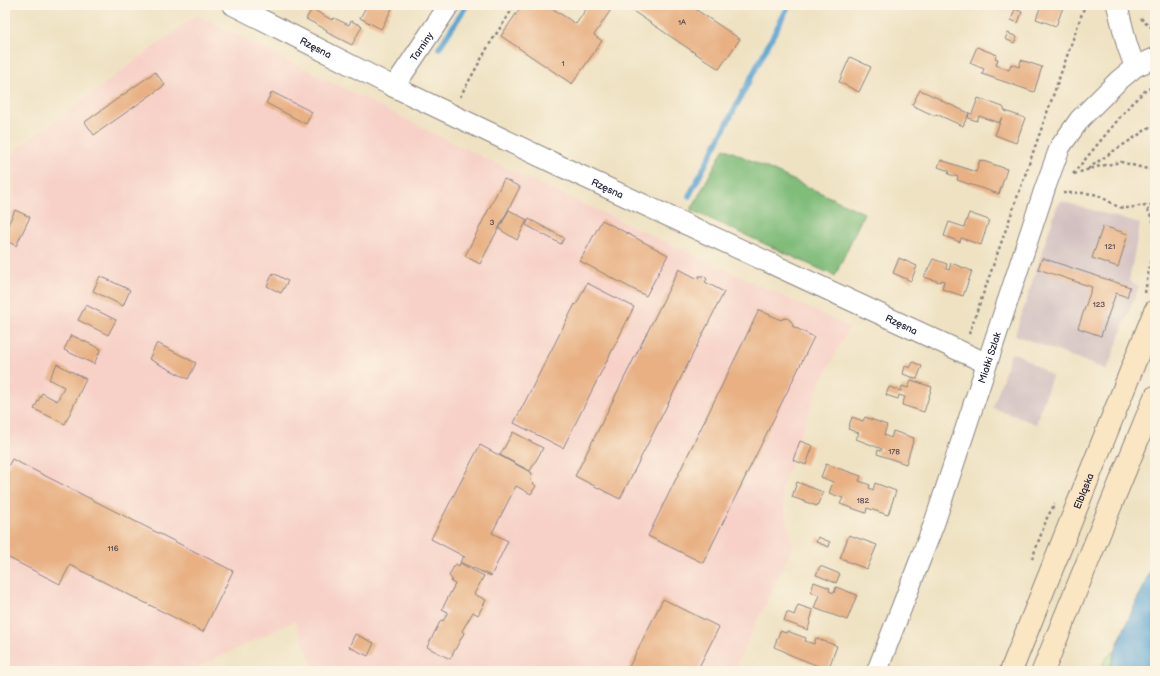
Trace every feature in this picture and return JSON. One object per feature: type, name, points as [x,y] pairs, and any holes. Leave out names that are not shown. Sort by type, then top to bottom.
[{"type":"main road","name":"Elbląska","points":[[1011,671],[1155,312]]},
{"type":"main road","points":[[1044,671],[1155,397]]},
{"type":"street","name":"Rzęsna","points":[[233,5],[450,114],[986,363]]},
{"type":"street","name":"Tarniny","points":[[394,87],[448,5]]},
{"type":"street","points":[[1117,5],[1127,45],[1136,67]]},
{"type":"street","name":"Miałki Szlak","points":[[877,671],[934,524],[1042,195],[1060,147],[1080,119],[1118,81],[1136,67],[1155,58]]},
{"type":"path","points":[[450,114],[489,45],[515,5]]},
{"type":"path","points":[[962,352],[1085,5]]},
{"type":"path","points":[[1139,12],[1142,19],[1147,24],[1152,28],[1155,28]]},
{"type":"path","points":[[1155,86],[1146,90],[1131,104],[1073,174],[1096,167],[1121,162],[1155,171]]},
{"type":"path","points":[[1086,170],[1105,156],[1140,135],[1155,123]]},
{"type":"path","points":[[1058,192],[1095,195],[1116,206],[1124,208],[1150,204],[1155,206]]},
{"type":"path","points":[[1142,205],[1148,210],[1155,225]]},
{"type":"shaded area","points":[[197,15],[461,147],[849,327],[816,392],[781,490],[793,546],[733,671],[315,671],[295,621],[189,671],[5,671],[5,215],[14,195],[13,152]]},
{"type":"shaded area","points":[[1061,201],[1140,224],[1129,281],[1139,286],[1107,370],[1015,335],[1056,209]]},
{"type":"shaded area","points":[[1011,353],[1019,355],[1052,376],[1036,424],[993,408]]},
{"type":"green space","points":[[724,148],[864,213],[835,276],[691,210]]},
{"type":"green space","points":[[1115,651],[1109,671],[1099,671],[1106,658]]},
{"type":"water","points":[[1155,560],[1155,671],[1109,671],[1117,645]]},
{"type":"building","points":[[362,5],[394,5],[381,29],[360,18],[366,7]]},
{"type":"building","points":[[522,5],[547,5],[576,24],[589,5],[614,5],[594,35],[602,41],[572,84],[501,36]]},
{"type":"building","points":[[624,5],[689,5],[740,39],[719,69]]},
{"type":"building","points":[[1003,5],[1016,5],[1015,9]]},
{"type":"building","points":[[1041,5],[1064,5],[1056,26],[1036,19]]},
{"type":"building","points":[[312,9],[332,20],[334,18],[349,25],[351,21],[362,26],[352,45],[326,32],[327,30],[306,19]]},
{"type":"building","points":[[1015,9],[1022,12],[1018,23],[1011,20]]},
{"type":"building","points":[[1008,33],[1017,37],[1014,43],[1005,39]]},
{"type":"building","points":[[977,47],[997,55],[995,58],[998,59],[996,65],[1009,70],[1011,64],[1019,67],[1021,60],[1042,67],[1034,92],[982,74],[984,69],[970,63]]},
{"type":"building","points":[[850,57],[871,67],[859,92],[839,82]]},
{"type":"building","points":[[155,72],[165,85],[94,135],[85,122]]},
{"type":"building","points":[[920,90],[969,113],[963,126],[936,114],[935,116],[912,105]]},
{"type":"building","points":[[272,92],[312,112],[306,124],[266,103]]},
{"type":"building","points":[[978,98],[1003,107],[1005,111],[1025,118],[1016,143],[995,135],[1002,117],[999,123],[979,116],[977,121],[968,118],[969,113],[972,114]]},
{"type":"building","points":[[941,160],[976,172],[980,160],[1007,169],[999,194],[957,180],[958,177],[948,174],[949,171],[938,167]]},
{"type":"building","points":[[504,179],[520,187],[480,264],[465,256]]},
{"type":"building","points":[[15,210],[30,217],[16,246],[5,240],[5,231]]},
{"type":"building","points":[[509,210],[527,220],[517,240],[499,229]]},
{"type":"building","points":[[969,213],[989,220],[981,245],[961,238],[960,242],[944,236],[949,222],[964,227]]},
{"type":"building","points":[[529,219],[564,238],[561,244],[526,225]]},
{"type":"building","points":[[602,220],[668,255],[646,296],[580,261]]},
{"type":"building","points":[[1103,226],[1128,234],[1118,267],[1092,258]]},
{"type":"building","points":[[899,258],[917,266],[911,281],[893,273]]},
{"type":"building","points":[[1042,258],[1130,287],[1127,297],[1116,293],[1101,336],[1078,328],[1092,287],[1038,269]]},
{"type":"building","points":[[933,259],[947,264],[946,269],[949,270],[951,263],[972,271],[963,296],[942,289],[944,281],[941,280],[940,282],[924,277]]},
{"type":"building","points":[[679,269],[698,279],[699,276],[704,276],[707,279],[705,282],[724,292],[620,499],[575,476]]},
{"type":"building","points":[[273,273],[288,281],[281,293],[267,286]]},
{"type":"building","points":[[100,276],[130,290],[123,306],[93,291]]},
{"type":"building","points":[[587,283],[634,307],[563,448],[514,423]]},
{"type":"building","points":[[86,305],[116,320],[108,335],[78,320]]},
{"type":"building","points":[[759,310],[781,320],[787,318],[793,324],[792,326],[814,337],[703,563],[648,536]]},
{"type":"building","points":[[71,335],[101,349],[94,364],[64,350]]},
{"type":"building","points":[[157,343],[196,363],[188,379],[149,359]]},
{"type":"building","points":[[913,362],[922,366],[917,379],[903,374],[905,366],[910,368]]},
{"type":"building","points":[[57,364],[86,379],[65,424],[34,409],[42,393],[57,401],[64,387],[49,379]]},
{"type":"building","points":[[911,380],[932,387],[924,412],[902,405],[905,397],[899,395],[898,399],[886,395],[889,387],[901,391],[902,386],[908,388]]},
{"type":"building","points":[[852,417],[863,421],[865,417],[887,425],[884,435],[891,438],[893,431],[914,438],[906,464],[877,454],[878,450],[881,451],[882,449],[856,439],[859,433],[848,429]]},
{"type":"building","points":[[513,432],[543,448],[530,471],[500,455]]},
{"type":"building","points":[[800,441],[813,446],[806,465],[793,460]]},
{"type":"building","points":[[480,445],[532,473],[531,481],[536,486],[531,494],[516,486],[492,533],[508,541],[491,576],[460,562],[463,557],[465,557],[431,539]]},
{"type":"building","points":[[12,459],[233,571],[203,632],[70,565],[60,584],[5,556],[5,472]]},
{"type":"building","points":[[826,464],[861,476],[859,481],[870,485],[869,488],[873,490],[875,483],[896,491],[888,515],[867,508],[866,513],[840,504],[843,498],[829,493],[833,482],[821,477]]},
{"type":"building","points":[[797,482],[823,492],[817,506],[792,497]]},
{"type":"building","points":[[849,535],[877,545],[867,569],[840,558]]},
{"type":"building","points":[[818,537],[830,542],[829,547],[816,542]]},
{"type":"building","points":[[460,563],[484,576],[474,594],[486,600],[478,615],[473,612],[462,631],[464,633],[450,659],[427,647],[441,620],[443,621],[448,612],[442,609],[455,584],[451,582],[452,579],[449,576],[455,564],[459,566]]},
{"type":"building","points":[[820,566],[840,574],[836,583],[816,575]]},
{"type":"building","points":[[814,582],[830,588],[829,591],[834,593],[836,587],[857,595],[847,620],[814,608],[819,595],[811,592]]},
{"type":"building","points":[[663,599],[719,627],[697,671],[627,671]]},
{"type":"building","points":[[798,605],[813,610],[808,630],[784,621],[787,612],[794,615]]},
{"type":"building","points":[[780,631],[786,633],[787,631],[806,638],[805,641],[814,644],[816,638],[837,646],[828,670],[774,647]]},
{"type":"building","points":[[355,634],[374,643],[368,656],[349,647]]},
{"type":"waterway","points":[[439,48],[467,5]]},
{"type":"waterway","points":[[689,196],[789,5]]}]
